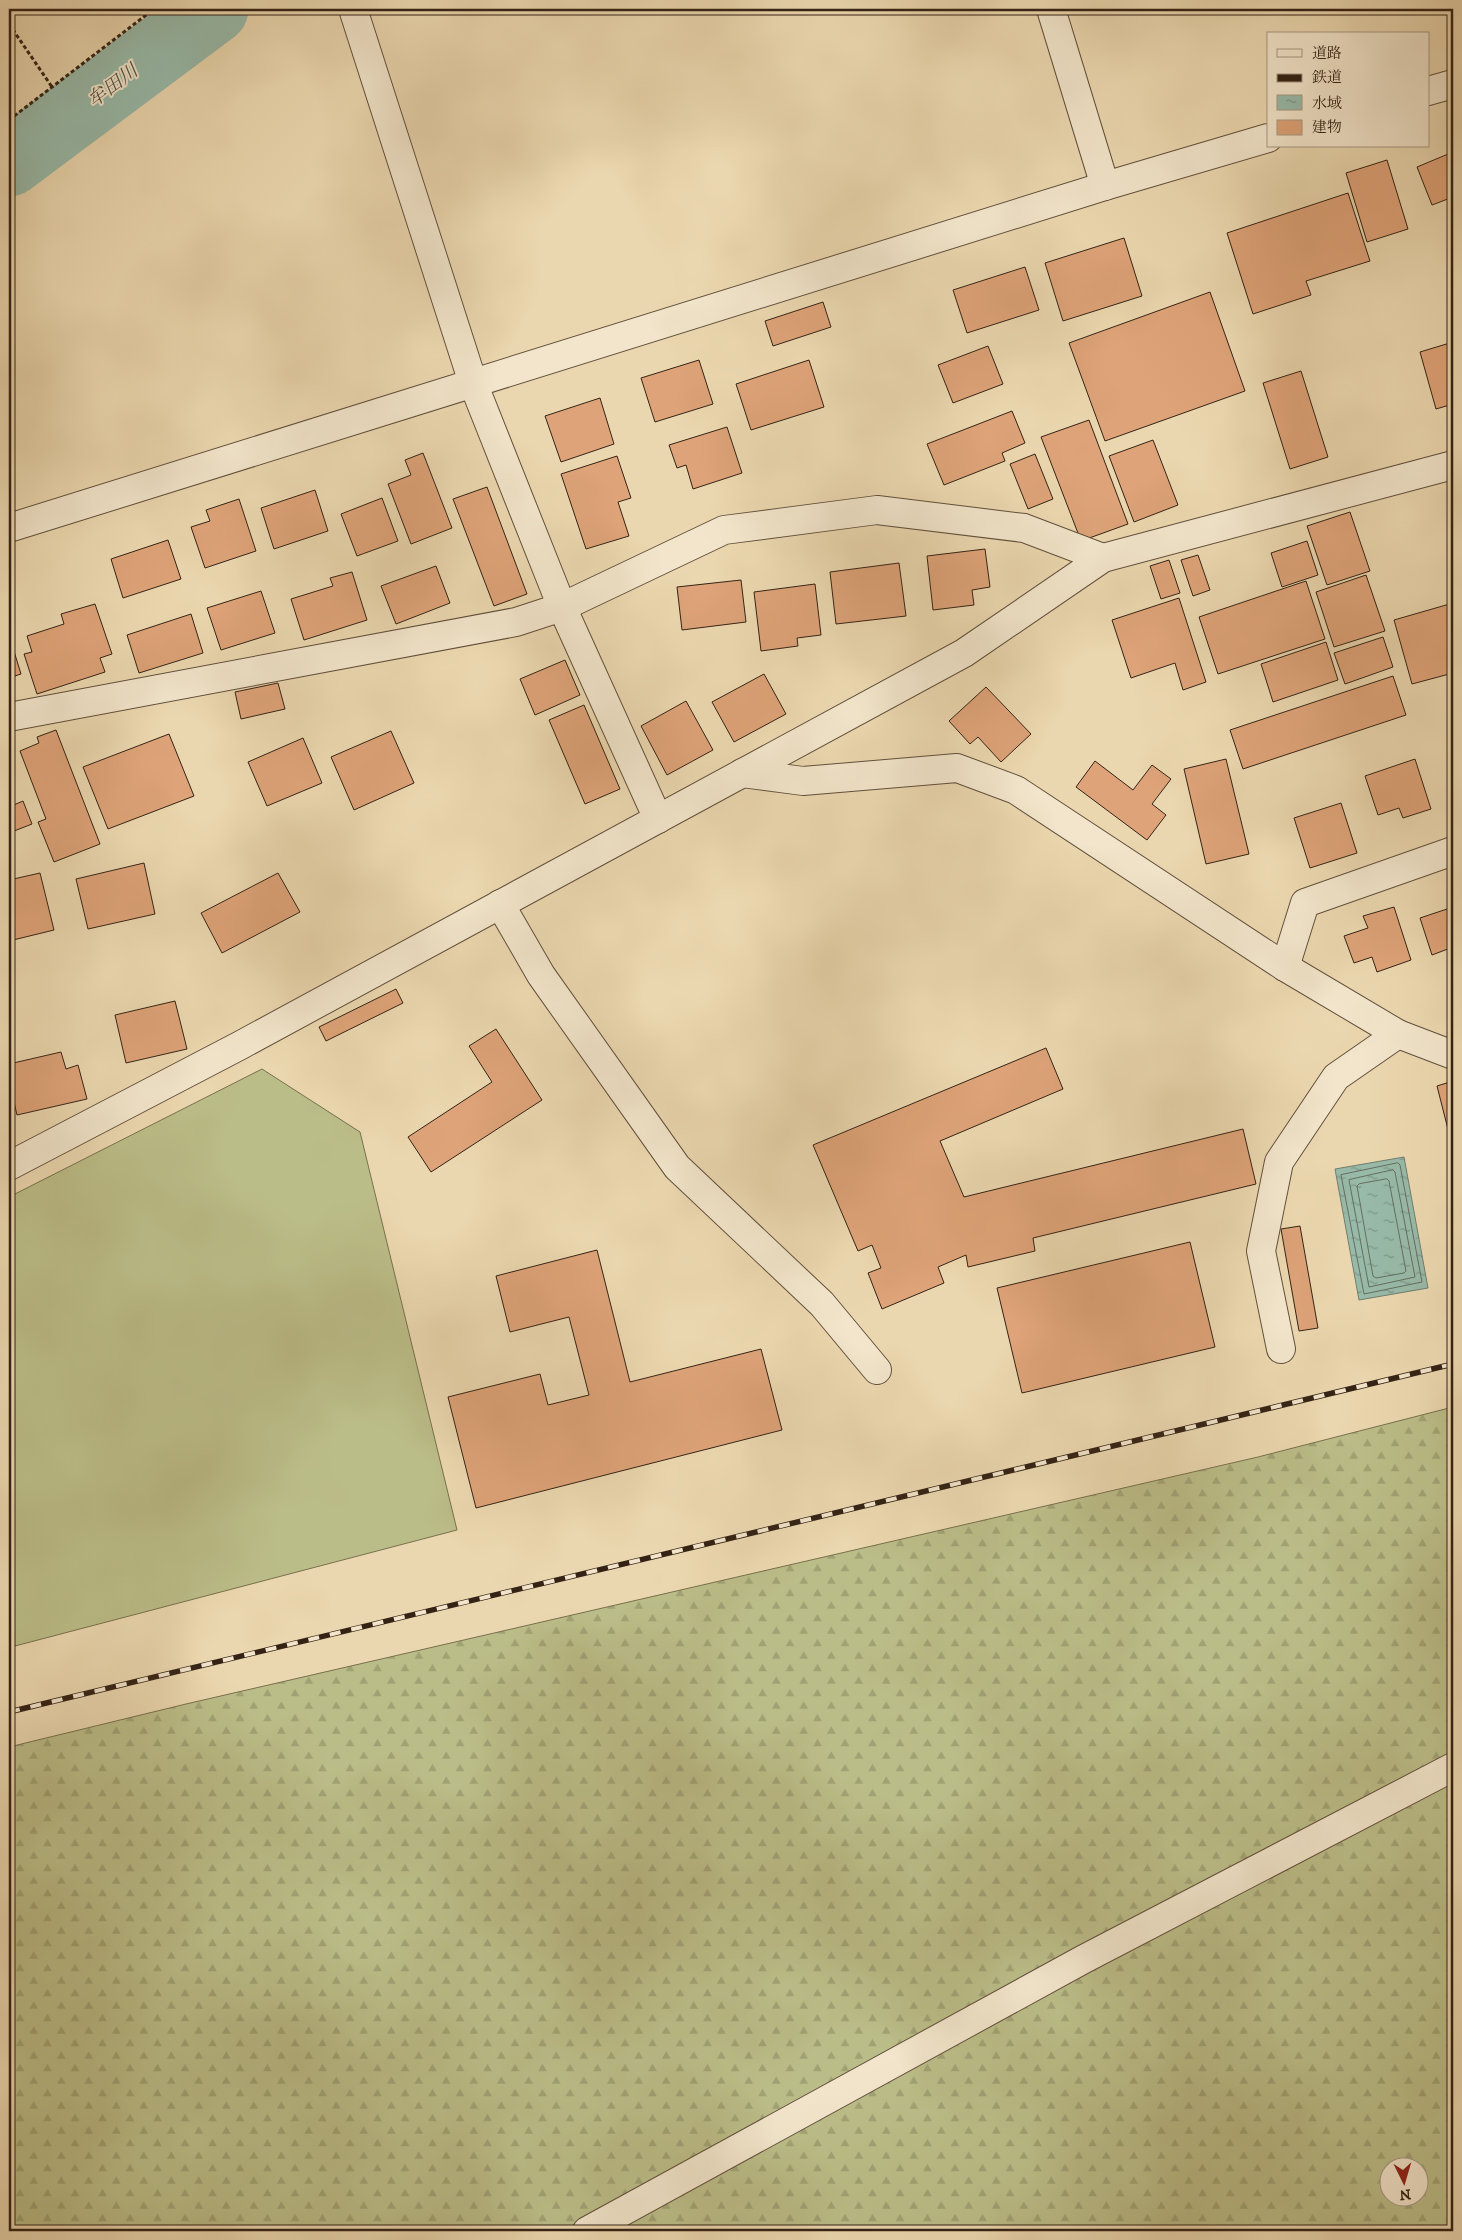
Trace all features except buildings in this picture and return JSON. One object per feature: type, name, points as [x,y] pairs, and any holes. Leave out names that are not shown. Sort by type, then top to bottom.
[{"type":"street","points":[[353,9],[474,383],[562,607],[658,819]]},
{"type":"street","points":[[1051,9],[1105,186]]},
{"type":"street","points":[[1430,90],[1453,84]]},
{"type":"street","points":[[9,528],[1105,186],[1267,138]]},
{"type":"street","points":[[9,1166],[239,1046],[964,653],[1103,558],[1453,465]]},
{"type":"street","points":[[9,718],[516,622],[562,607],[724,530],[877,510],[1024,528],[1103,558]]},
{"type":"street","points":[[742,773],[803,781],[957,768],[1016,790],[1285,967],[1398,1034],[1453,1055]]},
{"type":"street","points":[[1285,967],[1305,903],[1453,851]]},
{"type":"street","points":[[500,904],[541,976],[678,1167],[822,1304],[877,1370]]},
{"type":"street","points":[[1281,1349],[1261,1251],[1279,1162],[1336,1078],[1398,1034]]},
{"type":"street","points":[[587,2231],[1084,1959],[1453,1767]]},
{"type":"path","points":[[9,120],[154,9]]},
{"type":"path","points":[[9,24],[52,87]]},
{"type":"green space","points":[[262,1069],[360,1132],[457,1530],[15,1646],[9,1624],[9,1197]]},
{"type":"green space","points":[[1453,1407],[1453,2231],[9,2231],[9,1747],[186,1704],[1258,1457]]},
{"type":"water","points":[[1404,1157],[1428,1288],[1359,1300],[1335,1169]]},
{"type":"waterway","name":"牟田川","points":[[9,162],[214,9]]},
{"type":"railway","points":[[9,1712],[1453,1364]]}]
